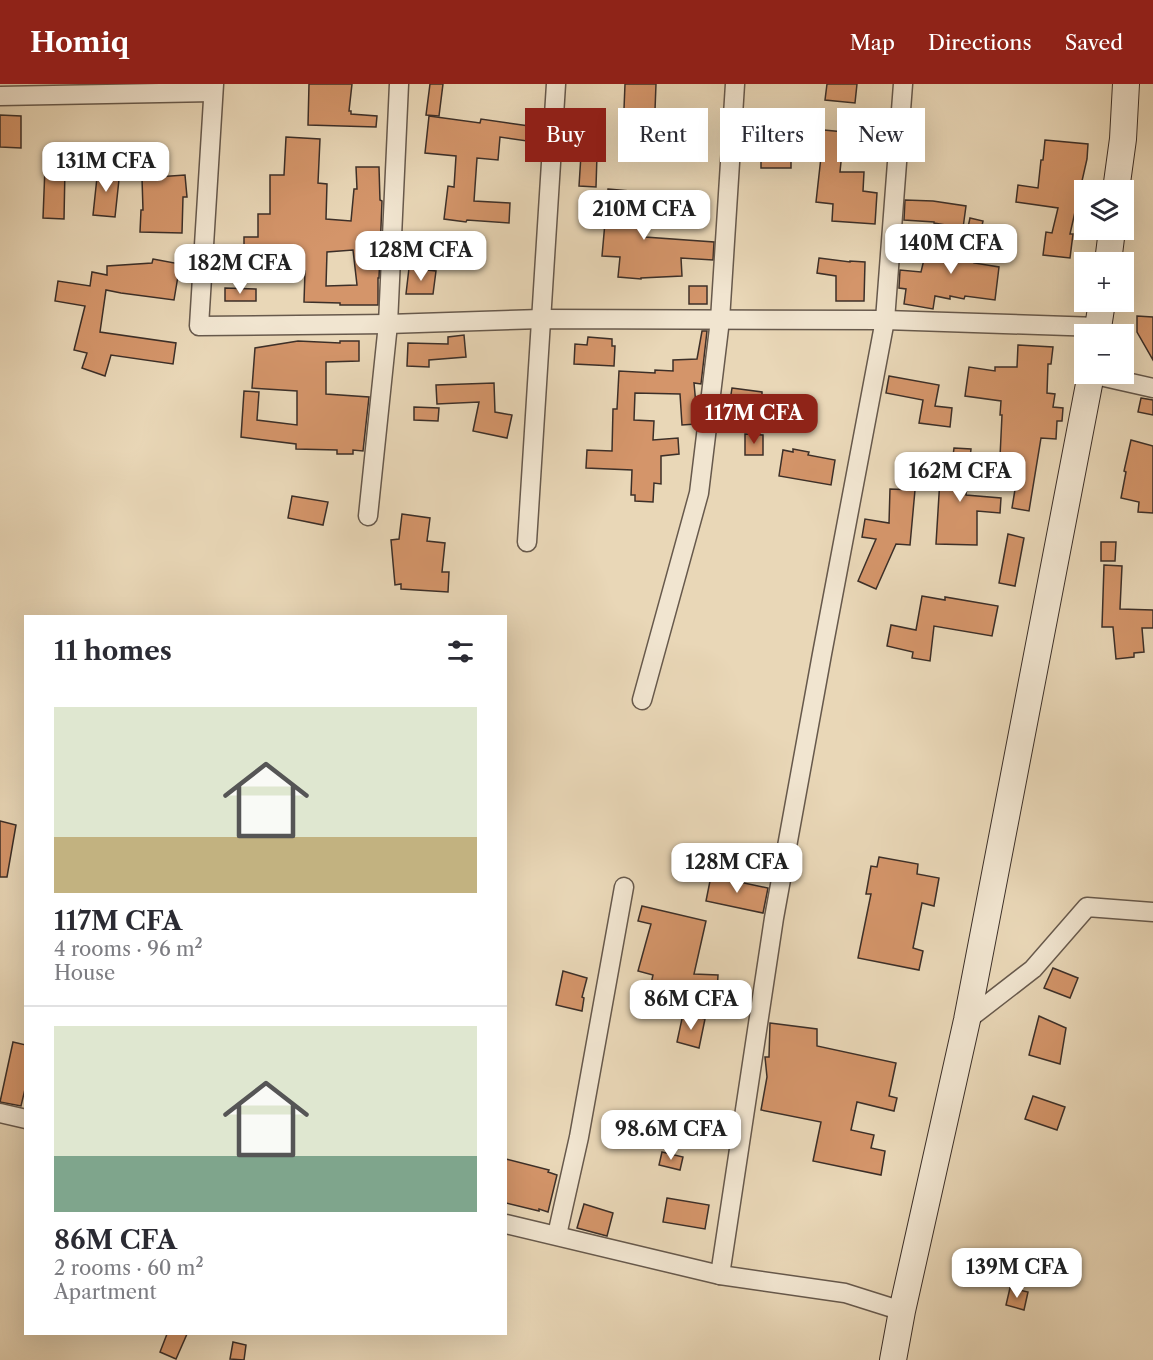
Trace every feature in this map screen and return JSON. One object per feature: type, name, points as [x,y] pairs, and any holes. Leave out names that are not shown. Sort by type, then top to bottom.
[{"type":"street","points":[[368,516],[388,324],[399,84]]},
{"type":"street","points":[[527,542],[556,84]]},
{"type":"street","points":[[642,700],[699,493],[720,321],[735,84]]},
{"type":"street","points":[[720,1275],[774,918],[885,320],[903,84]]},
{"type":"street","points":[[1117,180],[1126,84]]},
{"type":"street","points":[[0,96],[214,88],[198,326],[388,324],[541,319],[885,320],[1074,330]]},
{"type":"street","points":[[893,1360],[967,1020],[1089,384]]},
{"type":"street","points":[[1134,384],[1153,388]]},
{"type":"street","points":[[557,1235],[579,1137],[624,887]]},
{"type":"street","points":[[967,1020],[1033,969],[1087,907],[1153,912]]},
{"type":"street","points":[[0,1113],[24,1119]]},
{"type":"street","points":[[507,1224],[720,1275],[845,1293],[902,1311]]},
{"type":"building","points":[[309,84],[352,84],[349,111],[351,114],[377,116],[376,127],[308,125]]},
{"type":"building","points":[[430,84],[443,84],[439,116],[426,115]]},
{"type":"building","points":[[625,84],[656,84],[655,108],[624,108]]},
{"type":"building","points":[[827,84],[857,84],[855,103],[825,100]]},
{"type":"building","points":[[0,115],[21,116],[21,148],[0,147]]},
{"type":"building","points":[[429,116],[480,123],[481,119],[525,125],[525,141],[500,137],[498,160],[477,158],[474,201],[510,203],[509,223],[444,219],[448,186],[454,187],[456,156],[425,153]]},
{"type":"building","points":[[825,130],[837,131],[837,162],[841,162],[840,172],[864,172],[863,191],[877,193],[875,224],[832,221],[833,204],[816,202],[820,162],[825,162]]},
{"type":"building","points":[[286,137],[320,139],[318,183],[327,184],[326,219],[351,221],[354,189],[357,189],[356,167],[379,167],[380,200],[382,201],[378,305],[304,302],[305,271],[281,272],[281,262],[244,262],[244,237],[258,237],[258,214],[270,214],[270,175],[284,175]],"holes":[[[353,250],[357,285],[326,286],[327,252]]]},
{"type":"building","points":[[1045,140],[1088,144],[1082,180],[1074,180],[1074,216],[1070,234],[1073,234],[1070,258],[1043,255],[1046,232],[1052,233],[1058,208],[1016,202],[1018,185],[1038,188],[1041,160],[1043,160]]},
{"type":"building","points":[[581,162],[597,162],[596,187],[579,186]]},
{"type":"building","points":[[761,162],[791,162],[791,168],[761,168]]},
{"type":"building","points":[[45,167],[65,168],[64,219],[43,218]]},
{"type":"building","points":[[98,168],[120,170],[115,217],[93,215]]},
{"type":"building","points":[[185,175],[187,197],[183,197],[182,233],[140,232],[141,210],[143,210],[142,178]]},
{"type":"building","points":[[608,189],[641,192],[640,202],[649,203],[645,237],[714,242],[713,260],[681,258],[682,276],[641,279],[618,277],[620,257],[602,256]]},
{"type":"building","points":[[905,200],[966,206],[963,228],[934,222],[904,220]]},
{"type":"building","points":[[970,218],[983,221],[974,263],[999,267],[995,300],[965,296],[964,299],[950,296],[950,299],[935,296],[933,309],[904,304],[906,289],[899,288],[900,270],[921,272],[926,251],[961,259]]},
{"type":"building","points":[[819,258],[865,262],[864,301],[836,301],[836,276],[817,273]]},
{"type":"building","points":[[153,259],[180,264],[174,300],[106,290],[100,332],[176,343],[173,364],[111,355],[105,376],[82,368],[87,353],[74,350],[85,306],[55,301],[58,281],[90,286],[92,272],[107,275],[107,266],[152,263]]},
{"type":"building","points":[[409,268],[436,271],[433,294],[406,294]]},
{"type":"building","points":[[689,286],[707,286],[707,304],[689,304]]},
{"type":"building","points":[[225,288],[256,289],[256,301],[225,301]]},
{"type":"building","points":[[1137,316],[1153,317],[1153,360],[1137,332]]},
{"type":"building","points":[[702,331],[707,331],[701,384],[694,383],[696,424],[682,425],[680,394],[635,393],[634,420],[654,421],[653,440],[678,438],[679,454],[661,456],[661,484],[654,483],[653,502],[635,501],[635,495],[631,495],[632,470],[586,468],[587,450],[612,451],[613,409],[617,409],[619,371],[655,373],[655,370],[673,371],[673,360],[697,359]]},
{"type":"building","points":[[464,335],[466,357],[429,360],[429,367],[407,366],[408,343],[448,344],[448,337]]},
{"type":"building","points":[[588,337],[612,339],[612,346],[615,346],[614,366],[574,364],[575,344],[587,345]]},
{"type":"building","points":[[298,341],[340,343],[340,341],[359,341],[359,361],[326,362],[326,394],[369,397],[363,451],[353,450],[353,454],[337,454],[337,450],[296,449],[296,444],[241,437],[244,391],[259,392],[257,420],[297,425],[297,391],[252,388],[255,348]]},
{"type":"building","points":[[1018,345],[1053,347],[1051,364],[1048,364],[1047,393],[1055,394],[1053,407],[1063,408],[1062,421],[1057,421],[1056,439],[1041,438],[1029,511],[1012,508],[1020,459],[1000,457],[1001,401],[965,396],[969,367],[995,371],[995,367],[1017,367]]},
{"type":"building","points":[[889,376],[939,385],[935,406],[952,408],[950,427],[919,423],[923,400],[886,393]]},
{"type":"building","points":[[494,383],[495,412],[512,415],[507,438],[473,431],[479,402],[437,404],[436,385]]},
{"type":"building","points":[[732,388],[762,392],[762,411],[729,407]]},
{"type":"building","points":[[1141,398],[1153,400],[1153,415],[1138,412]]},
{"type":"building","points":[[414,407],[439,408],[438,421],[414,420]]},
{"type":"building","points":[[745,434],[763,435],[763,455],[745,455]]},
{"type":"building","points":[[1131,440],[1153,446],[1153,513],[1138,512],[1139,502],[1121,498]]},
{"type":"building","points":[[954,448],[971,449],[966,495],[1001,498],[1000,513],[977,511],[977,545],[936,544],[941,462],[952,464]]},
{"type":"building","points":[[793,449],[809,452],[808,455],[835,460],[831,485],[779,476],[783,450],[793,452]]},
{"type":"building","points":[[890,489],[915,490],[910,545],[896,544],[876,589],[858,581],[876,539],[862,537],[865,519],[889,523]]},
{"type":"building","points":[[292,496],[328,502],[323,525],[288,518]]},
{"type":"building","points":[[402,514],[430,518],[427,541],[445,543],[442,572],[449,572],[448,592],[401,589],[401,584],[395,585],[391,540],[399,539]]},
{"type":"building","points":[[1008,534],[1024,538],[1015,586],[999,583]]},
{"type":"building","points":[[1101,542],[1116,542],[1115,561],[1101,561]]},
{"type":"building","points":[[1104,565],[1122,566],[1120,609],[1153,610],[1153,628],[1142,628],[1144,652],[1134,653],[1134,657],[1116,659],[1113,627],[1102,627]]},
{"type":"building","points":[[922,596],[945,600],[945,597],[998,606],[992,636],[934,626],[930,661],[912,658],[913,652],[887,646],[891,625],[916,630]]},
{"type":"building","points":[[0,821],[16,825],[7,877],[0,877]]},
{"type":"building","points":[[879,857],[918,864],[917,874],[939,878],[934,906],[922,903],[913,948],[923,951],[919,970],[858,958],[871,894],[866,894],[871,866],[877,867]]},
{"type":"building","points":[[711,876],[768,888],[763,913],[706,901]]},
{"type":"building","points":[[642,906],[706,921],[694,974],[718,975],[717,993],[649,993],[653,975],[638,971],[651,924],[638,921]]},
{"type":"building","points":[[1053,968],[1078,978],[1070,998],[1044,988]]},
{"type":"building","points":[[563,971],[587,978],[582,997],[584,998],[582,1011],[556,1005]]},
{"type":"building","points":[[683,1014],[705,1019],[699,1048],[677,1042]]},
{"type":"building","points":[[1039,1016],[1066,1028],[1060,1064],[1029,1055]]},
{"type":"building","points":[[770,1023],[817,1029],[817,1046],[896,1063],[889,1096],[897,1098],[894,1111],[857,1102],[851,1130],[874,1135],[871,1148],[885,1151],[881,1175],[813,1161],[821,1122],[761,1110],[767,1077],[765,1057],[769,1057]]},
{"type":"building","points":[[13,1042],[24,1045],[24,1093],[21,1106],[0,1102]]},
{"type":"building","points":[[1033,1096],[1065,1107],[1057,1130],[1025,1119]]},
{"type":"building","points":[[662,1152],[683,1157],[680,1170],[659,1165]]},
{"type":"building","points":[[507,1159],[549,1170],[548,1172],[557,1175],[548,1212],[539,1209],[539,1211],[507,1203]]},
{"type":"building","points":[[667,1198],[709,1205],[705,1229],[663,1222]]},
{"type":"building","points":[[584,1204],[613,1213],[607,1236],[577,1228]]},
{"type":"building","points":[[1010,1288],[1028,1292],[1024,1310],[1006,1305]]},
{"type":"building","points":[[167,1335],[187,1335],[176,1359],[160,1352]]},
{"type":"building","points":[[233,1342],[246,1345],[244,1360],[230,1359]]}]
